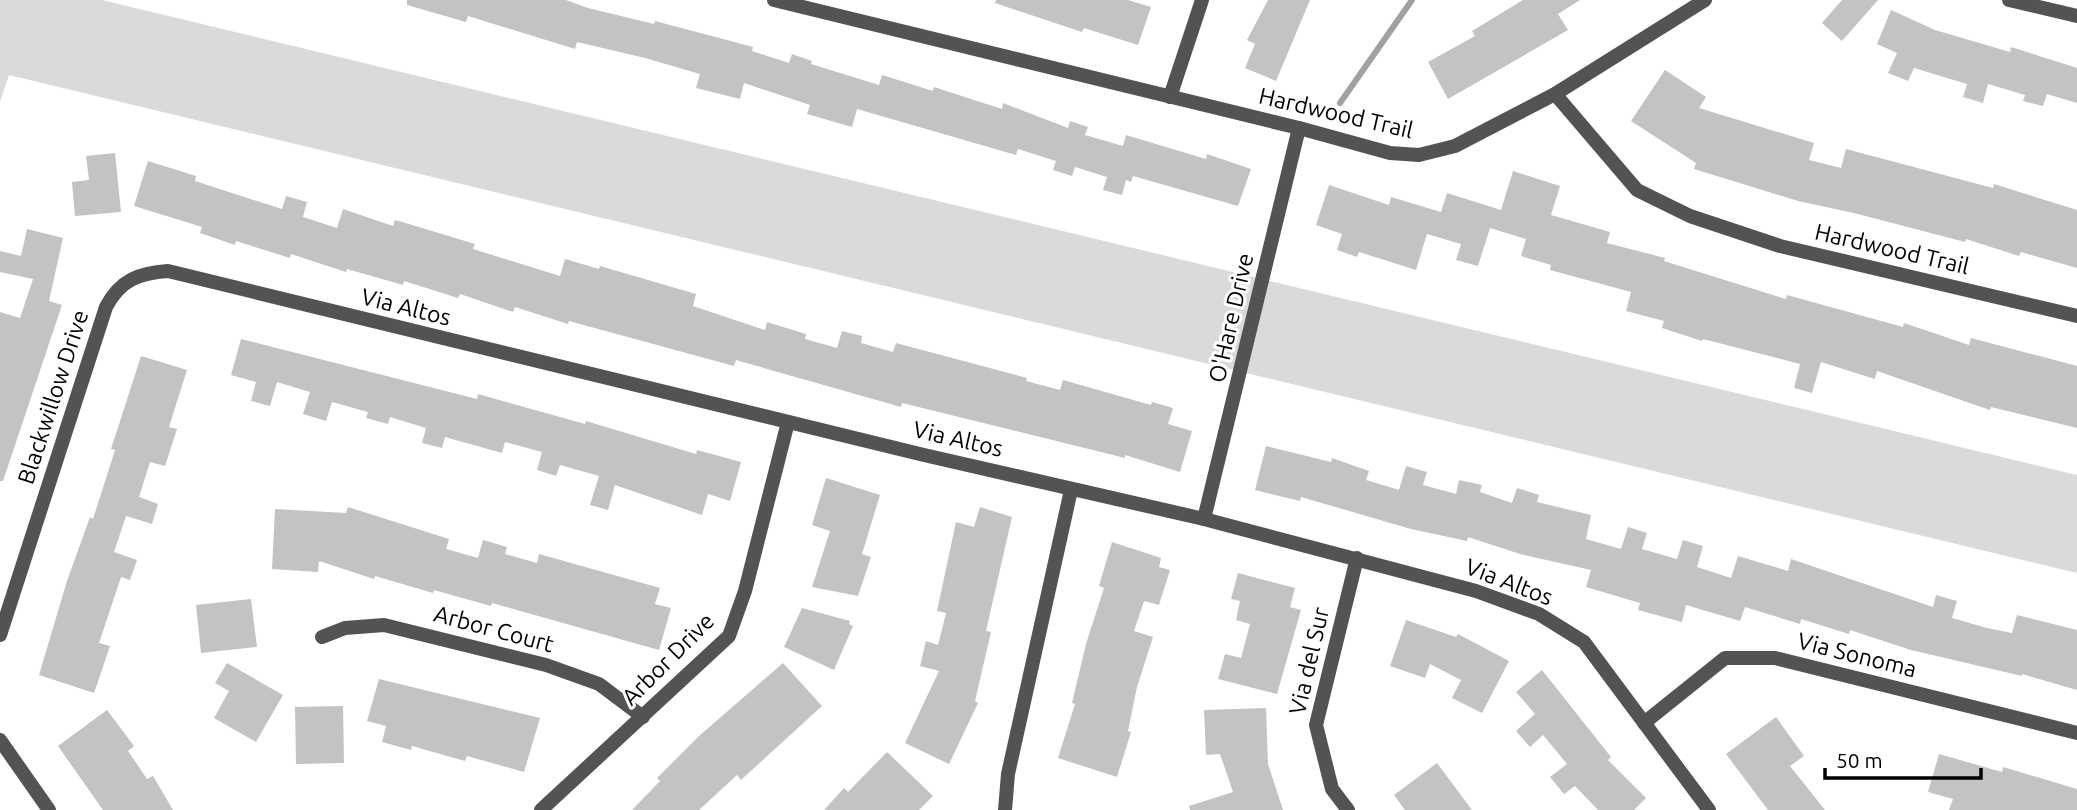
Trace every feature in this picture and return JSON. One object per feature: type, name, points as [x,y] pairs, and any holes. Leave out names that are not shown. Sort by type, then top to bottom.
[{"type":"street","name":"Hardwood Trail","points":[[774,0],[1299,128],[1390,153],[1419,155],[1455,146],[1555,94],[1636,190],[1690,216],[1780,246],[2077,316]]},
{"type":"street","points":[[1170,97],[1202,0]]},
{"type":"street","points":[[1555,94],[1705,0]]},
{"type":"street","points":[[2009,0],[2077,16]]},
{"type":"street","name":"O'Hare Drive","points":[[1204,519],[1299,128]]},
{"type":"street","name":"Via Altos","points":[[113,293],[127,280],[145,272],[168,271],[1071,490],[1204,519],[1476,591],[1539,614],[1584,642],[1709,810]]},
{"type":"street","name":"Blackwillow Drive","points":[[0,635],[4,610],[113,293]]},
{"type":"street","name":"Arbor Drive","points":[[541,810],[729,636],[745,591],[788,422]]},
{"type":"street","points":[[1005,810],[1008,774],[1071,490]]},
{"type":"street","name":"Via del Sur","points":[[1348,810],[1332,789],[1316,725],[1357,558]]},
{"type":"street","name":"Arbor Court","points":[[322,637],[345,628],[384,625],[567,673],[599,684],[643,717]]},
{"type":"street","name":"Via Sonoma","points":[[1644,723],[1725,658],[1775,658],[2077,733]]},
{"type":"street","points":[[0,740],[48,810]]},
{"type":"shaded area","points":[[0,0],[102,0],[2077,475],[2077,573],[9,75],[0,102]]},
{"type":"building","points":[[407,0],[566,0],[588,8],[654,24],[655,21],[753,47],[752,51],[789,63],[792,54],[812,61],[811,64],[879,85],[882,75],[933,91],[934,87],[1002,109],[1003,103],[1068,128],[1070,121],[1088,127],[1085,135],[1123,146],[1126,135],[1206,159],[1207,154],[1251,169],[1238,206],[1133,176],[1131,182],[1126,180],[1122,195],[1103,190],[1107,177],[1075,167],[1072,176],[1053,170],[1056,161],[1018,149],[1016,155],[857,109],[852,127],[807,114],[810,105],[744,83],[740,99],[696,88],[700,74],[577,42],[575,49],[468,16],[466,22],[407,5]]},
{"type":"building","points":[[996,0],[1128,0],[1151,7],[1138,45],[1084,28],[1082,32],[995,3]]},
{"type":"building","points":[[1268,0],[1310,0],[1276,81],[1245,68],[1255,44],[1247,40]]},
{"type":"building","points":[[1523,0],[1580,0],[1558,14],[1568,30],[1448,99],[1428,62],[1475,36],[1472,31]]},
{"type":"building","points":[[1842,0],[1878,0],[1842,41],[1822,23]]},
{"type":"building","points":[[1891,10],[1935,30],[2010,52],[2011,47],[2077,68],[2077,103],[2047,94],[2043,106],[2023,101],[2025,95],[1988,84],[1983,103],[1963,97],[1967,84],[1914,68],[1908,81],[1888,73],[1897,53],[1877,44]]},
{"type":"building","points":[[1665,70],[1706,97],[1699,108],[1814,143],[1809,160],[1841,168],[1846,149],[1993,188],[1994,184],[2077,210],[2077,268],[2021,252],[2019,256],[1966,239],[1965,242],[1798,201],[1694,169],[1696,163],[1631,121]]},
{"type":"building","points":[[115,153],[121,212],[75,216],[72,182],[89,180],[86,156]]},
{"type":"building","points":[[148,161],[196,176],[195,181],[282,209],[286,196],[307,202],[303,217],[337,228],[343,209],[393,226],[395,220],[475,244],[473,249],[560,276],[565,259],[599,269],[600,266],[696,294],[693,306],[765,330],[767,322],[806,334],[805,339],[837,348],[842,331],[862,336],[861,343],[893,352],[896,343],[1027,378],[1026,381],[1060,390],[1063,380],[1151,405],[1152,402],[1173,408],[1168,424],[1192,431],[1180,472],[1125,455],[1125,458],[902,403],[901,407],[736,360],[734,366],[569,321],[568,324],[515,307],[513,312],[460,294],[458,298],[404,281],[403,285],[347,269],[346,272],[291,254],[290,258],[236,241],[235,245],[200,233],[202,227],[134,206]]},
{"type":"building","points":[[1513,171],[1560,186],[1551,215],[1610,232],[1607,243],[1665,258],[1664,261],[1786,299],[1787,295],[1903,327],[1904,323],[1969,345],[1971,338],[2077,366],[2077,428],[1991,407],[1990,410],[1877,371],[1875,379],[1821,362],[1812,393],[1794,388],[1800,364],[1703,339],[1702,341],[1662,328],[1664,321],[1626,311],[1631,292],[1550,270],[1551,265],[1521,256],[1526,239],[1490,228],[1478,266],[1456,260],[1461,244],[1427,234],[1416,270],[1359,252],[1357,257],[1337,250],[1342,234],[1316,225],[1329,185],[1389,205],[1391,197],[1441,212],[1447,193],[1501,210]]},
{"type":"building","points":[[27,229],[63,238],[49,301],[62,305],[3,481],[0,481],[0,312],[20,318],[33,279],[0,272],[0,251],[21,256]]},
{"type":"building","points":[[241,339],[477,399],[478,394],[585,424],[586,421],[696,454],[697,450],[741,462],[730,501],[708,494],[702,515],[615,485],[608,510],[590,505],[599,476],[560,465],[556,476],[537,470],[542,452],[505,442],[502,453],[445,437],[442,448],[422,443],[426,428],[390,417],[388,424],[366,418],[368,412],[332,402],[326,421],[303,414],[310,392],[277,382],[270,406],[251,401],[256,382],[231,375]]},
{"type":"building","points":[[141,356],[187,370],[169,427],[177,429],[165,466],[150,462],[139,497],[158,504],[152,524],[126,516],[114,552],[137,560],[130,580],[121,577],[99,643],[110,646],[94,693],[39,675],[67,581],[90,517],[93,519],[115,450],[111,449]]},
{"type":"building","points":[[1266,446],[1331,462],[1332,458],[1369,471],[1366,480],[1399,490],[1406,466],[1427,472],[1423,485],[1456,494],[1459,480],[1482,485],[1480,492],[1512,503],[1517,488],[1539,495],[1537,502],[1591,515],[1586,539],[1621,549],[1628,527],[1647,533],[1642,549],[1677,559],[1683,540],[1703,546],[1697,567],[1731,578],[1738,556],[1788,571],[1791,559],[1933,607],[1936,595],[1957,601],[1952,618],[1987,628],[2012,633],[2017,615],[2077,630],[2077,690],[2022,674],[1911,650],[1850,630],[1849,634],[1801,619],[1800,624],[1745,607],[1740,621],[1686,605],[1682,622],[1638,610],[1640,603],[1586,587],[1591,570],[1520,554],[1468,537],[1467,541],[1411,529],[1301,497],[1300,501],[1255,490]]},
{"type":"building","points":[[826,478],[880,495],[862,554],[871,557],[858,596],[812,587],[830,531],[812,525]]},
{"type":"building","points":[[348,507],[449,539],[446,549],[478,558],[483,540],[507,547],[505,554],[537,563],[539,554],[660,588],[655,604],[671,608],[659,650],[492,603],[491,606],[434,590],[433,593],[375,576],[374,579],[319,561],[318,572],[272,569],[275,509],[346,513]]},
{"type":"building","points":[[980,507],[1012,517],[986,631],[991,632],[975,701],[978,703],[949,764],[905,743],[939,671],[920,666],[926,641],[938,645],[946,613],[937,611],[956,522],[974,527]]},
{"type":"building","points":[[1112,542],[1161,558],[1159,567],[1170,570],[1159,605],[1144,601],[1134,631],[1153,637],[1137,687],[1128,731],[1131,732],[1117,777],[1058,758],[1075,704],[1072,703],[1086,644],[1104,588],[1099,586]]},
{"type":"building","points":[[1238,573],[1295,588],[1290,607],[1301,610],[1277,694],[1218,679],[1225,654],[1241,658],[1250,624],[1236,620],[1240,601],[1231,599]]},
{"type":"building","points":[[251,599],[257,647],[201,653],[196,605]]},
{"type":"building","points":[[802,608],[850,621],[849,624],[853,626],[834,670],[784,647]]},
{"type":"building","points":[[1406,620],[1456,637],[1458,634],[1509,661],[1482,713],[1452,698],[1461,680],[1430,664],[1425,678],[1390,666]]},
{"type":"building","points":[[227,663],[283,695],[256,742],[214,718],[229,691],[215,683]]},
{"type":"building","points":[[783,663],[822,706],[741,780],[737,775],[699,810],[632,810],[660,781],[657,778],[699,736]]},
{"type":"building","points":[[1542,670],[1611,757],[1608,760],[1646,798],[1634,810],[1598,810],[1575,786],[1564,794],[1550,777],[1567,764],[1543,735],[1530,747],[1516,731],[1535,714],[1516,692]]},
{"type":"building","points":[[379,679],[540,718],[524,772],[467,756],[465,761],[412,746],[411,750],[382,742],[386,726],[367,721]]},
{"type":"building","points":[[343,706],[344,763],[296,764],[295,707]]},
{"type":"building","points":[[1266,708],[1268,764],[1283,810],[1190,810],[1189,806],[1233,792],[1220,754],[1206,755],[1204,710]]},
{"type":"building","points":[[107,710],[134,746],[128,751],[147,779],[153,776],[173,810],[103,810],[58,746]]},
{"type":"building","points":[[1776,717],[1804,756],[1790,766],[1825,810],[1768,810],[1726,754]]},
{"type":"building","points":[[887,752],[933,796],[919,810],[824,810],[844,788],[848,792]]},
{"type":"building","points":[[1939,754],[2002,772],[2003,767],[2077,789],[2077,810],[1949,810],[1953,799],[1928,792]]},
{"type":"building","points":[[1437,763],[1472,810],[1405,810],[1394,795]]},
{"type":"waterway","points":[[1340,103],[1412,0]]}]
